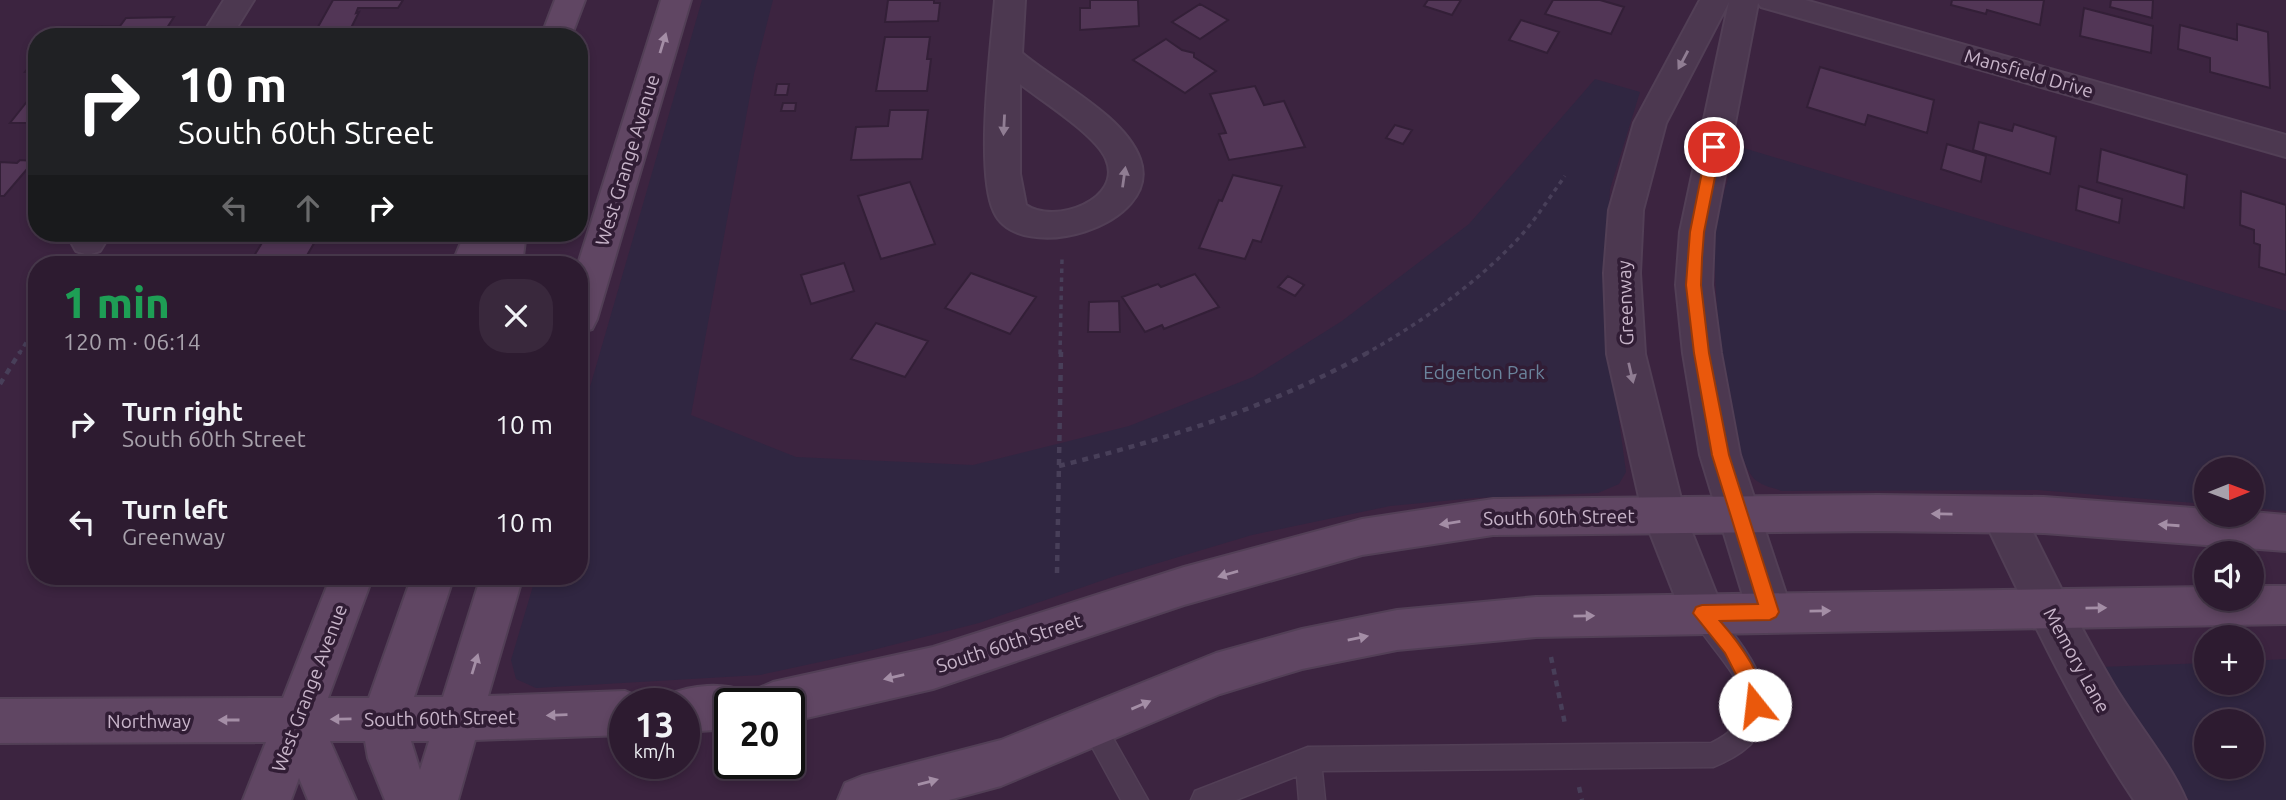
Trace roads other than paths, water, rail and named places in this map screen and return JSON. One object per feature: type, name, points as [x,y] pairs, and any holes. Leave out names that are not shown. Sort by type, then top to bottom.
[{"type":"street","points":[[222,28],[239,0]]},
{"type":"street","points":[[559,28],[570,0]]},
{"type":"street","name":"West Grange Avenue","points":[[588,289],[676,0]]},
{"type":"street","points":[[1007,57],[1026,76],[1088,120],[1114,144],[1124,159],[1124,185],[1115,201],[1102,211],[1062,225],[1028,223],[1012,213],[1005,197],[1003,139],[1007,57],[1010,0]]},
{"type":"street","name":"Greenway","points":[[1702,613],[1664,515],[1626,354],[1622,273],[1626,210],[1650,123],[1715,0]]},
{"type":"street","points":[[1744,0],[1697,232],[1693,285],[1720,455],[1770,612]]},
{"type":"street","name":"Mansfield Drive","points":[[1771,0],[2286,146]]},
{"type":"street","name":"South 60th Street","points":[[805,697],[933,668],[1184,586],[1362,537],[1493,517],[1738,514],[2044,515],[2286,533]]},
{"type":"street","name":"Memory Lane","points":[[2003,515],[2048,609],[2127,752],[2162,800]]},
{"type":"street","name":"West Grange Avenue","points":[[267,800],[349,585]]},
{"type":"street","points":[[410,800],[391,758],[384,718],[430,585]]},
{"type":"street","points":[[434,800],[499,585]]},
{"type":"street","points":[[862,800],[1001,763],[1216,674],[1302,649],[1397,630],[1536,617],[2286,606]]},
{"type":"street","name":"South 60th Street","points":[[297,720],[459,719],[609,714]]},
{"type":"street","points":[[297,720],[332,800]]},
{"type":"street","name":"Northway","points":[[0,721],[297,720]]},
{"type":"lane","points":[[1204,800],[1308,759],[1713,755],[1740,740],[1755,720],[1754,691],[1732,648],[1702,613]]},
{"type":"lane","points":[[1092,725],[1135,800]]},
{"type":"lane","points":[[1308,759],[1312,800]]},
{"type":"park label","name":"Edgerton Park","points":[[1484,372]]}]
